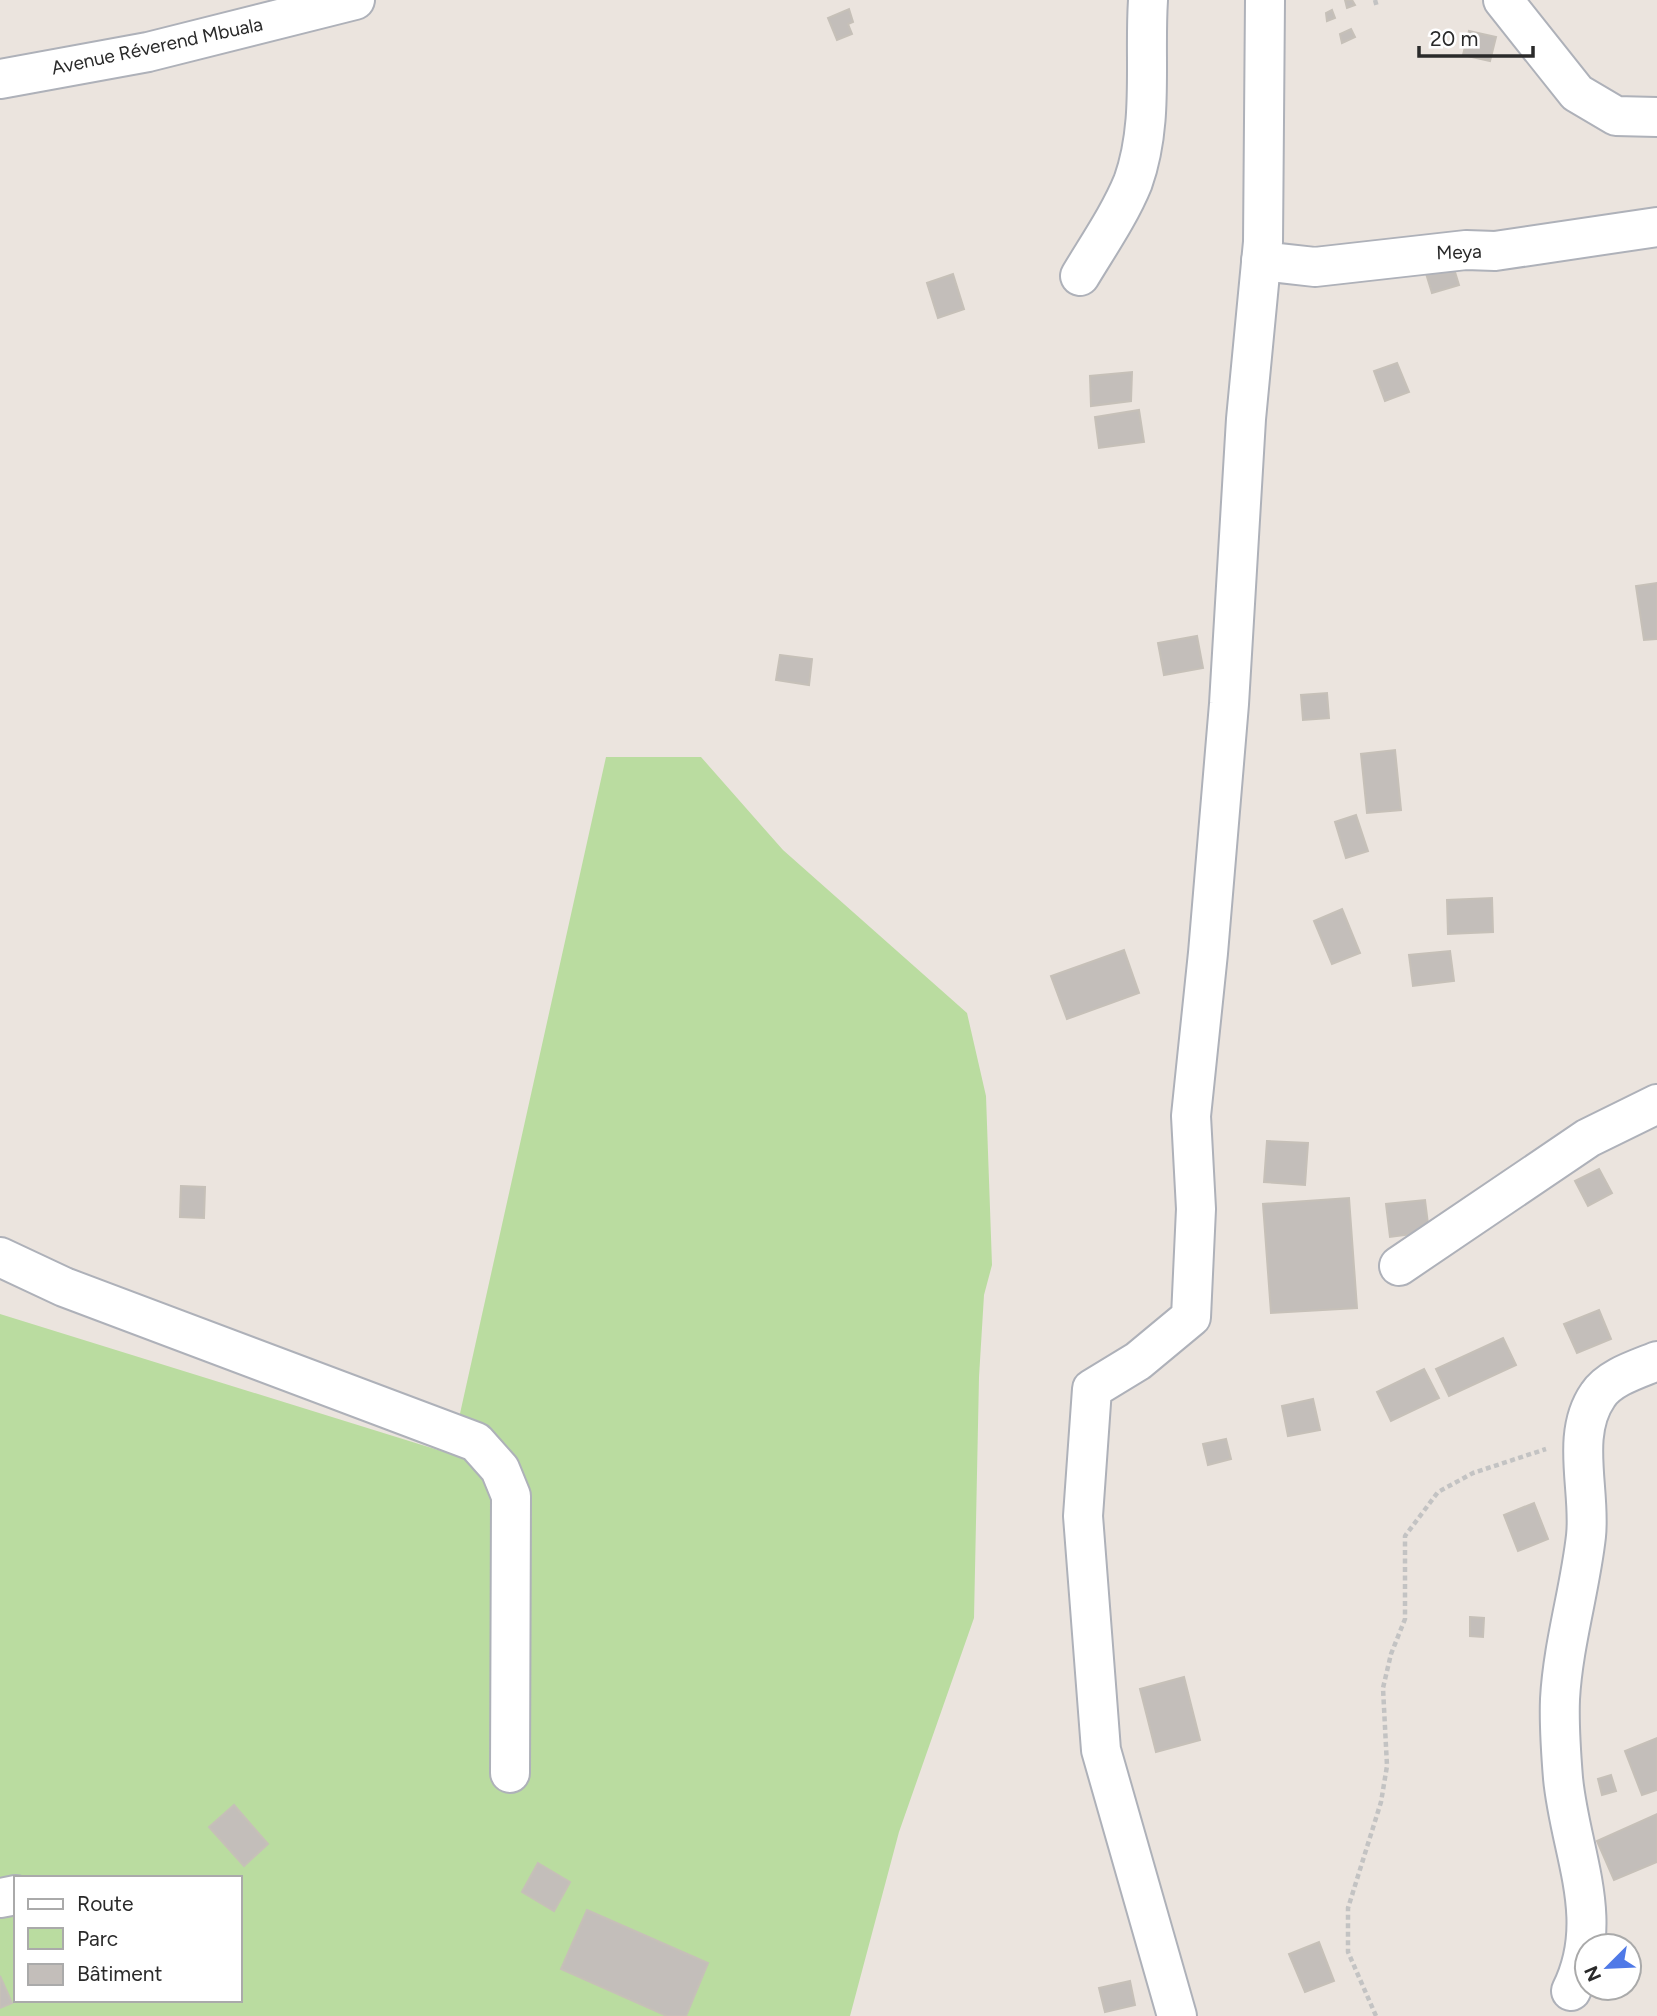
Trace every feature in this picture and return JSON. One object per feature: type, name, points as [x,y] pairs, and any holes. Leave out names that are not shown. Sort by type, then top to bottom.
[{"type":"street","name":"Avenue Réverend Mbuala","points":[[0,79],[148,52],[355,0]]},
{"type":"street","points":[[1080,276],[1132,183],[1143,143],[1147,100],[1148,0]]},
{"type":"street","points":[[1177,2016],[1101,1750],[1083,1516],[1092,1390],[1138,1361],[1191,1317],[1196,1209],[1191,1116],[1209,953],[1230,704],[1246,419],[1261,261],[1265,0]]},
{"type":"street","points":[[1503,0],[1577,93],[1616,116],[1657,117]]},
{"type":"street","name":"Meya","points":[[1261,261],[1315,267],[1466,250],[1495,251],[1657,227]]},
{"type":"street","points":[[1399,1266],[1588,1138],[1657,1104]]},
{"type":"street","points":[[0,1257],[64,1287],[476,1442],[500,1469],[511,1496],[510,1773]]},
{"type":"street","points":[[1571,1991],[1582,1968],[1586,1947],[1586,1889],[1563,1779],[1560,1698],[1586,1533],[1584,1441],[1590,1411],[1598,1394],[1611,1381],[1657,1361]]},
{"type":"path","points":[[1375,0],[1377,7]]},
{"type":"path","points":[[1376,2016],[1348,1952],[1348,1908],[1381,1802],[1387,1766],[1383,1688],[1391,1654],[1405,1619],[1405,1536],[1438,1492],[1473,1473],[1547,1448],[1584,1441]]},
{"type":"green space","points":[[606,757],[701,757],[783,850],[967,1013],[986,1096],[992,1265],[984,1295],[979,1377],[974,1618],[899,1832],[850,2016],[0,2016],[0,1314],[451,1454]]},
{"type":"building","points":[[1345,0],[1352,0],[1355,5],[1347,8]]},
{"type":"building","points":[[849,9],[853,22],[848,24],[852,34],[837,40],[828,18]]},
{"type":"building","points":[[1332,10],[1335,18],[1327,21],[1326,13]]},
{"type":"building","points":[[1351,29],[1355,37],[1342,43],[1340,34]]},
{"type":"building","points":[[1469,31],[1496,37],[1490,61],[1463,55]]},
{"type":"building","points":[[1451,259],[1459,285],[1432,293],[1424,267]]},
{"type":"building","points":[[953,274],[964,309],[938,318],[927,283]]},
{"type":"building","points":[[1397,363],[1409,392],[1385,401],[1374,371]]},
{"type":"building","points":[[1132,372],[1131,401],[1091,406],[1090,376]]},
{"type":"building","points":[[1139,410],[1144,442],[1099,448],[1095,417]]},
{"type":"building","points":[[1657,583],[1657,639],[1644,640],[1636,586]]},
{"type":"building","points":[[1197,636],[1203,668],[1164,675],[1158,643]]},
{"type":"building","points":[[780,655],[812,659],[809,685],[776,680]]},
{"type":"building","points":[[1327,693],[1329,718],[1303,720],[1301,695]]},
{"type":"building","points":[[1395,750],[1401,810],[1367,813],[1361,754]]},
{"type":"building","points":[[1356,815],[1368,851],[1346,858],[1335,822]]},
{"type":"building","points":[[1492,898],[1493,932],[1448,934],[1447,900]]},
{"type":"building","points":[[1342,909],[1360,953],[1332,964],[1314,921]]},
{"type":"building","points":[[1124,950],[1139,993],[1067,1019],[1051,976]]},
{"type":"building","points":[[1450,951],[1454,981],[1413,986],[1409,955]]},
{"type":"building","points":[[1267,1141],[1308,1143],[1305,1185],[1264,1182]]},
{"type":"building","points":[[1599,1169],[1612,1193],[1588,1206],[1575,1181]]},
{"type":"building","points":[[181,1186],[205,1187],[204,1218],[180,1217]]},
{"type":"building","points":[[1349,1198],[1357,1308],[1271,1313],[1263,1204]]},
{"type":"building","points":[[1425,1200],[1429,1232],[1390,1237],[1386,1204]]},
{"type":"building","points":[[1599,1310],[1611,1339],[1577,1353],[1564,1324]]},
{"type":"building","points":[[1503,1338],[1516,1365],[1449,1396],[1436,1369]]},
{"type":"building","points":[[1424,1369],[1439,1398],[1391,1421],[1377,1392]]},
{"type":"building","points":[[1313,1399],[1320,1430],[1288,1436],[1282,1406]]},
{"type":"building","points":[[1226,1439],[1231,1459],[1208,1465],[1203,1444]]},
{"type":"building","points":[[1534,1503],[1548,1539],[1518,1551],[1504,1515]]},
{"type":"building","points":[[1470,1617],[1484,1618],[1483,1637],[1470,1636]]},
{"type":"building","points":[[1184,1677],[1200,1740],[1156,1752],[1140,1689]]},
{"type":"building","points":[[1657,1738],[1657,1790],[1642,1795],[1625,1751]]},
{"type":"building","points":[[1611,1775],[1616,1791],[1602,1795],[1598,1779]]},
{"type":"building","points":[[234,1805],[268,1844],[244,1866],[209,1827]]},
{"type":"building","points":[[1657,1814],[1657,1862],[1614,1880],[1597,1841]]},
{"type":"building","points":[[538,1863],[570,1882],[554,1911],[522,1892]]},
{"type":"building","points":[[587,1910],[708,1963],[686,2016],[667,2016],[561,1969]]},
{"type":"building","points":[[1319,1942],[1334,1981],[1305,1992],[1289,1954]]},
{"type":"building","points":[[0,1976],[12,2003],[0,2008]]},
{"type":"building","points":[[1130,1981],[1135,2005],[1105,2012],[1099,1988]]}]
